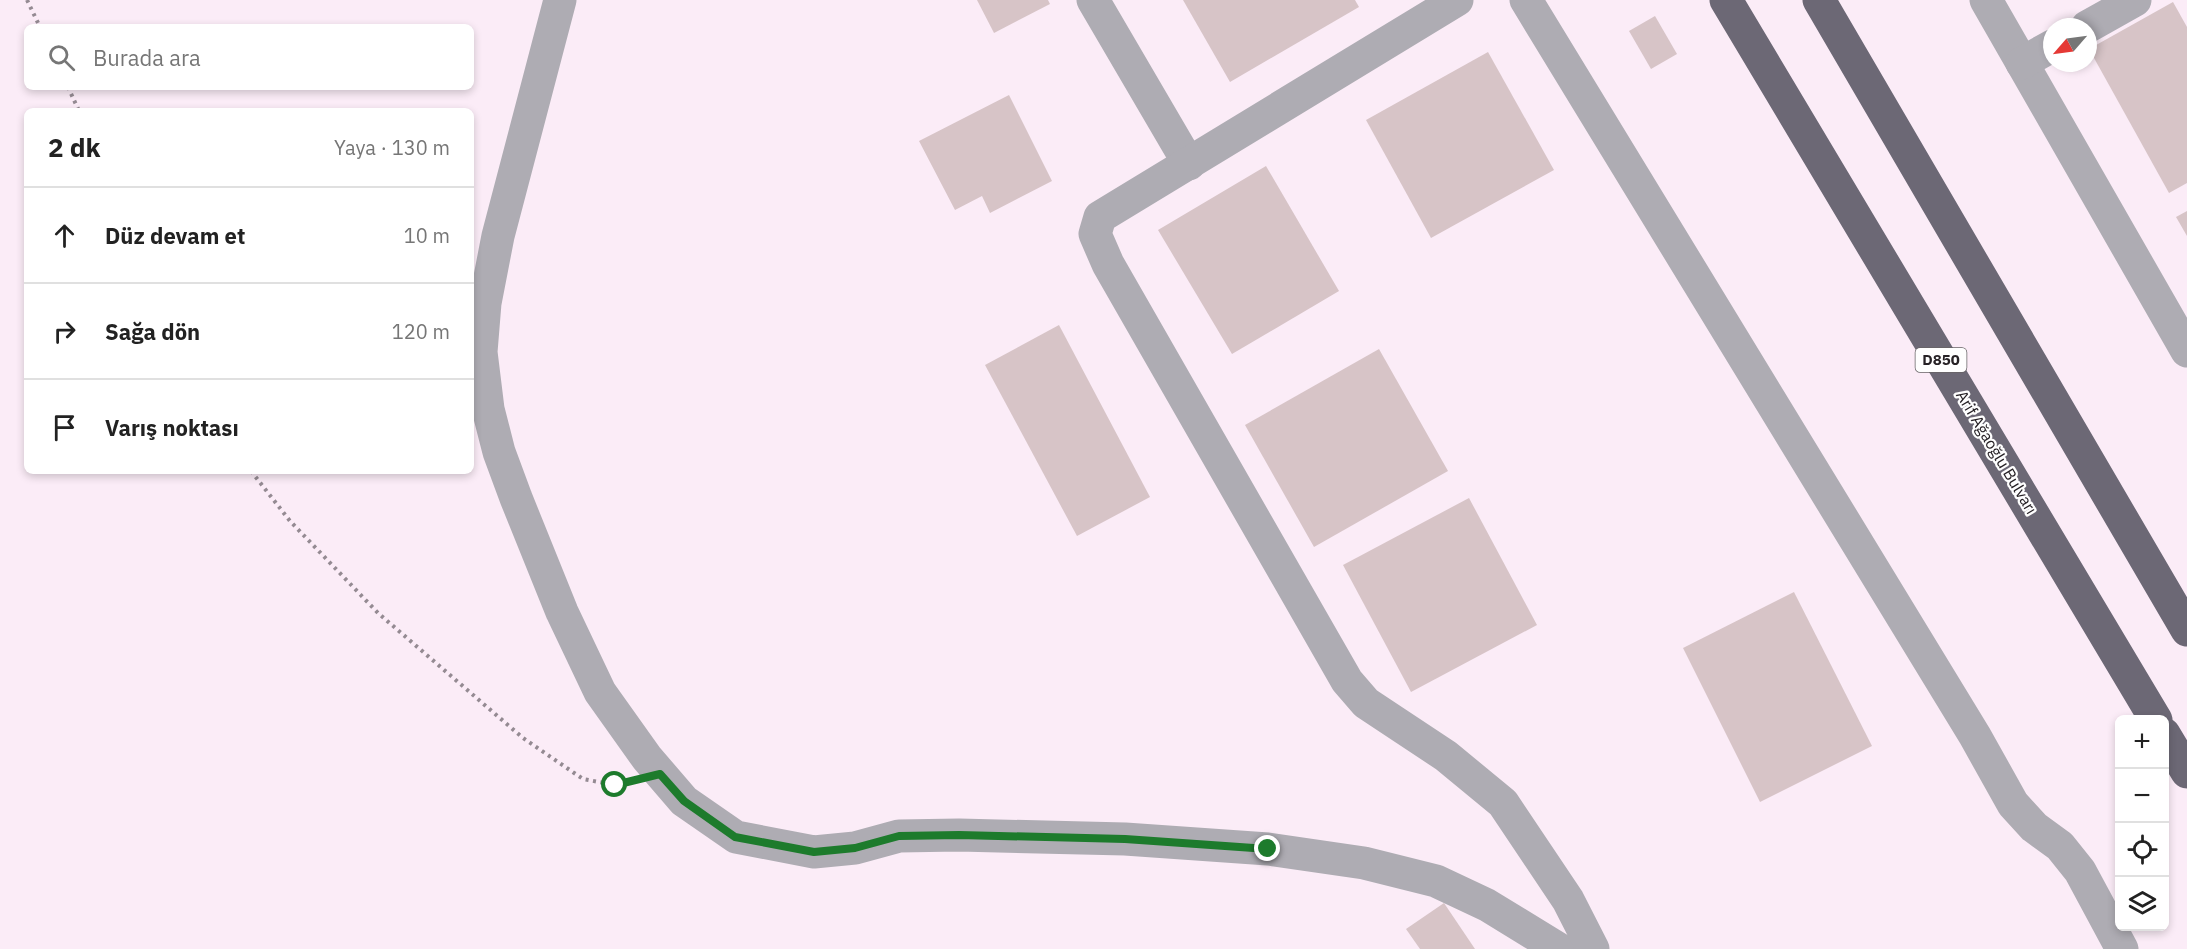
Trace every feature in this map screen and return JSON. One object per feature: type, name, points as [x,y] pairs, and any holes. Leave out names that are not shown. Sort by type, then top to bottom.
[{"type":"highway","name":"Arif Ağaoğlu Bulvarı","points":[[1726,0],[2153,715]]},
{"type":"highway","points":[[1819,0],[2187,630]]},
{"type":"highway","points":[[2169,742],[2187,772]]},
{"type":"street","points":[[560,0],[498,236],[485,303],[481,352],[488,409],[509,479],[600,692],[660,774],[684,801],[735,837],[814,852],[855,848],[899,836],[959,835],[1125,839],[1268,849],[1364,863],[1436,881],[1487,905],[1559,949]]},
{"type":"street","points":[[1093,0],[1189,164]]},
{"type":"street","points":[[1457,0],[1100,218],[1095,234],[1108,264],[1347,681],[1366,702],[1446,756],[1503,803],[1568,900],[1593,949]]},
{"type":"street","points":[[1526,0],[1969,725],[2013,804],[2034,827],[2060,846],[2080,871],[2122,949]]},
{"type":"street","points":[[1986,0],[2187,351]]},
{"type":"street","points":[[2097,21],[2135,0]]},
{"type":"street","points":[[2022,63],[2043,51]]},
{"type":"path","points":[[27,0],[39,24]]},
{"type":"path","points":[[69,90],[78,108]]},
{"type":"path","points":[[253,474],[290,521],[378,613],[523,738],[583,778],[615,785],[660,774]]},
{"type":"building","points":[[977,0],[1048,0],[1050,4],[994,33]]},
{"type":"building","points":[[1183,0],[1355,0],[1359,7],[1230,82]]},
{"type":"building","points":[[2173,2],[2187,27],[2187,183],[2169,193],[2097,63],[2097,45]]},
{"type":"building","points":[[1655,16],[1677,54],[1651,69],[1629,31]]},
{"type":"building","points":[[1488,52],[1554,170],[1431,238],[1366,120]]},
{"type":"building","points":[[1009,95],[1052,181],[990,213],[982,196],[955,210],[919,141]]},
{"type":"building","points":[[1266,166],[1339,291],[1232,354],[1158,230]]},
{"type":"building","points":[[2187,211],[2187,236],[2176,217]]},
{"type":"building","points":[[1059,325],[1150,497],[1077,536],[985,365]]},
{"type":"building","points":[[1379,349],[1448,471],[1314,547],[1245,425]]},
{"type":"building","points":[[1469,498],[1537,625],[1411,692],[1343,565]]},
{"type":"building","points":[[1794,592],[1872,746],[1760,802],[1683,648]]},
{"type":"building","points":[[1444,903],[1475,949],[1420,949],[1406,929]]},
{"type":"route","points":[[615,785],[660,774],[684,801],[735,837],[814,852],[855,848],[899,836],[959,835],[1125,839],[1268,849]]}]
